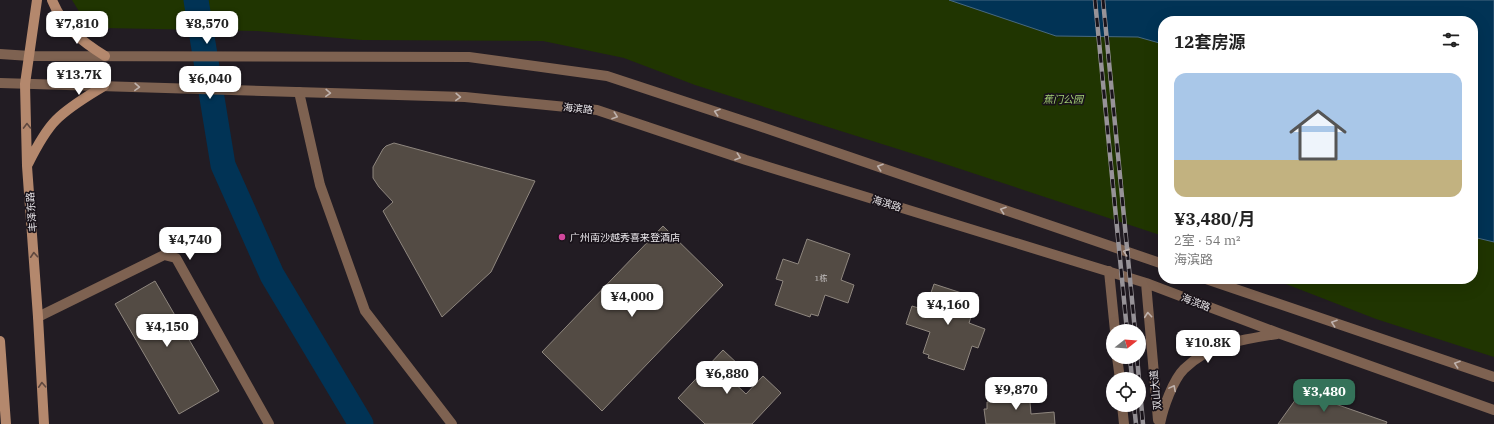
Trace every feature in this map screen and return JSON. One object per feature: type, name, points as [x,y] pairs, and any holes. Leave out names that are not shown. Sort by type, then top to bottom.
[{"type":"main road","name":"丰泽东路","points":[[37,0],[25,84],[28,166],[44,424]]},
{"type":"main road","points":[[52,0],[70,29],[86,44],[105,56]]},
{"type":"main road","points":[[28,166],[39,142],[55,120],[77,103],[104,86]]},
{"type":"main road","points":[[0,341],[6,424]]},
{"type":"street","points":[[0,54],[30,56],[469,57],[607,76],[759,126],[1158,262]]},
{"type":"street","name":"海滨路","points":[[0,83],[466,97],[597,110],[746,160],[1146,283],[1278,333],[1494,410]]},
{"type":"street","points":[[300,92],[320,185],[365,311],[452,424]]},
{"type":"street","points":[[38,317],[164,255],[176,258],[216,332],[269,424]]},
{"type":"street","points":[[1109,271],[1114,324]]},
{"type":"street","name":"双山大道","points":[[1146,283],[1159,424]]},
{"type":"street","points":[[1221,284],[1494,377]]},
{"type":"street","points":[[1159,424],[1172,388],[1183,370],[1199,356],[1219,347],[1248,338],[1278,333]]},
{"type":"street","points":[[1123,412],[1124,424]]},
{"type":"green space","name":"蕉门公园","points":[[72,0],[1494,0],[1494,357],[1376,319],[1286,284],[1478,284],[1478,16],[1158,16],[1158,234],[936,161],[695,85],[624,58],[543,41],[362,40],[257,31],[104,28],[85,21]]},
{"type":"water","points":[[949,0],[1494,0],[1494,242],[1478,238],[1478,16],[1158,16],[1158,43],[1138,37],[1056,36]]},
{"type":"building","points":[[394,143],[535,181],[491,272],[442,317],[383,211],[393,202],[373,178],[373,167],[383,149]]},
{"type":"building","points":[[663,226],[723,285],[602,411],[542,352]]},
{"type":"building","points":[[807,239],[850,254],[841,280],[854,285],[848,303],[825,295],[818,316],[811,314],[810,317],[775,305],[783,281],[776,279],[783,259],[798,264]]},
{"type":"building","points":[[155,281],[219,391],[179,414],[115,304]]},
{"type":"building","points":[[934,284],[977,298],[969,323],[985,329],[978,348],[972,346],[964,370],[928,358],[929,355],[923,353],[930,332],[906,324],[912,306],[925,310]]},
{"type":"building","points":[[723,350],[740,366],[729,378],[746,394],[763,376],[781,393],[752,424],[705,424],[678,398]]},
{"type":"building","points":[[1029,390],[1031,414],[1054,412],[1055,424],[986,424],[984,409],[987,409],[987,402],[1009,400],[1008,392]]},
{"type":"building","points":[[1301,392],[1387,422],[1386,424],[1278,424]]},
{"type":"waterway","points":[[196,0],[223,165],[272,275],[361,424]]},
{"type":"railway","points":[[1095,0],[1126,324]]},
{"type":"railway","points":[[1103,0],[1134,324]]},
{"type":"railway","points":[[1131,364],[1131,372]]},
{"type":"railway","points":[[1138,364],[1143,424]]},
{"type":"railway","points":[[1135,412],[1136,424]]},
{"type":"place","name":"广州南沙越秀喜来登酒店","points":[[562,237]]}]
